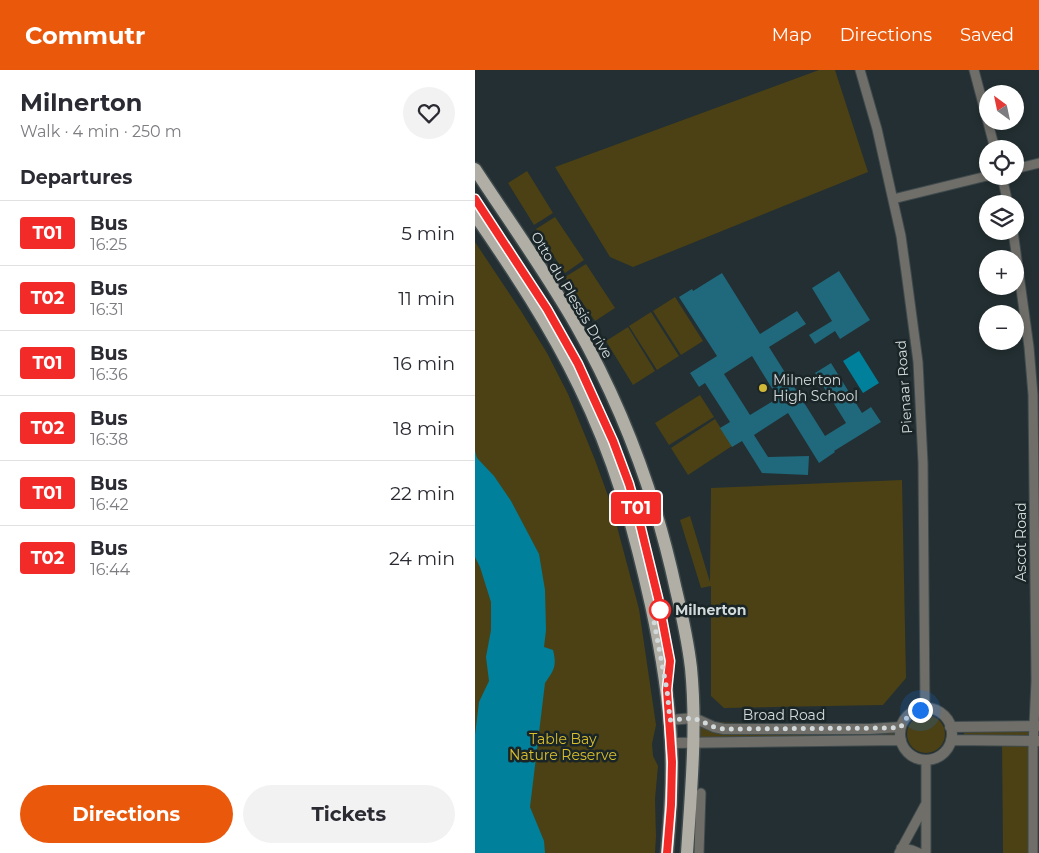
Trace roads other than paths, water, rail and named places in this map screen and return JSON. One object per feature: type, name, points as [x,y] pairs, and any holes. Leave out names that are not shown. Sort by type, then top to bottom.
[{"type":"main road","name":"Otto du Plessis Drive","points":[[475,170],[547,278],[576,326],[611,393],[632,443],[655,507],[671,567],[691,667],[694,718],[687,853]]},
{"type":"main road","points":[[475,215],[529,297],[558,345],[579,386],[608,452],[632,525],[661,654],[667,690],[671,743],[671,805],[667,853]]},
{"type":"street","name":"Pienaar Road","points":[[860,70],[877,129],[893,199],[907,272],[918,362],[923,463],[925,709]]},
{"type":"street","points":[[974,70],[993,140]]},
{"type":"street","points":[[1024,167],[1039,163]]},
{"type":"street","points":[[893,199],[979,178]]},
{"type":"street","name":"Ascot Road","points":[[1014,240],[1029,347],[1033,395],[1036,671],[1033,853]]},
{"type":"street","points":[[925,709],[940,713],[951,727],[951,740],[947,750],[935,758],[926,760],[909,754],[900,736],[901,727],[905,719],[910,714],[925,709]]},
{"type":"street","name":"Broad Road","points":[[670,720],[694,718],[714,727],[724,729],[869,729],[901,727]]},
{"type":"street","points":[[951,727],[1036,726]]},
{"type":"street","points":[[775,743],[776,729]]},
{"type":"street","name":"Broad Road","points":[[671,743],[901,740]]},
{"type":"street","points":[[951,740],[1036,741]]},
{"type":"street","points":[[926,760],[926,853]]},
{"type":"street","points":[[699,853],[701,793]]},
{"type":"street","points":[[900,851],[926,804]]},
{"type":"street","points":[[900,851],[913,850],[919,853]]},
{"type":"water","points":[[859,351],[879,383],[863,393],[843,361]]},
{"type":"water","points":[[475,451],[477,458],[494,476],[511,501],[539,554],[545,590],[546,630],[544,647],[553,650],[555,664],[545,683],[530,807],[544,841],[545,853],[475,853],[475,735],[479,702],[489,681],[486,657],[491,630],[491,602],[475,557]]},
{"type":"place","name":"Milnerton High School","points":[[763,388]]},
{"type":"place","name":"Milnerton","points":[[660,610]]},
{"type":"park label","name":"Table Bay Nature Reserve","points":[[563,748]]}]
